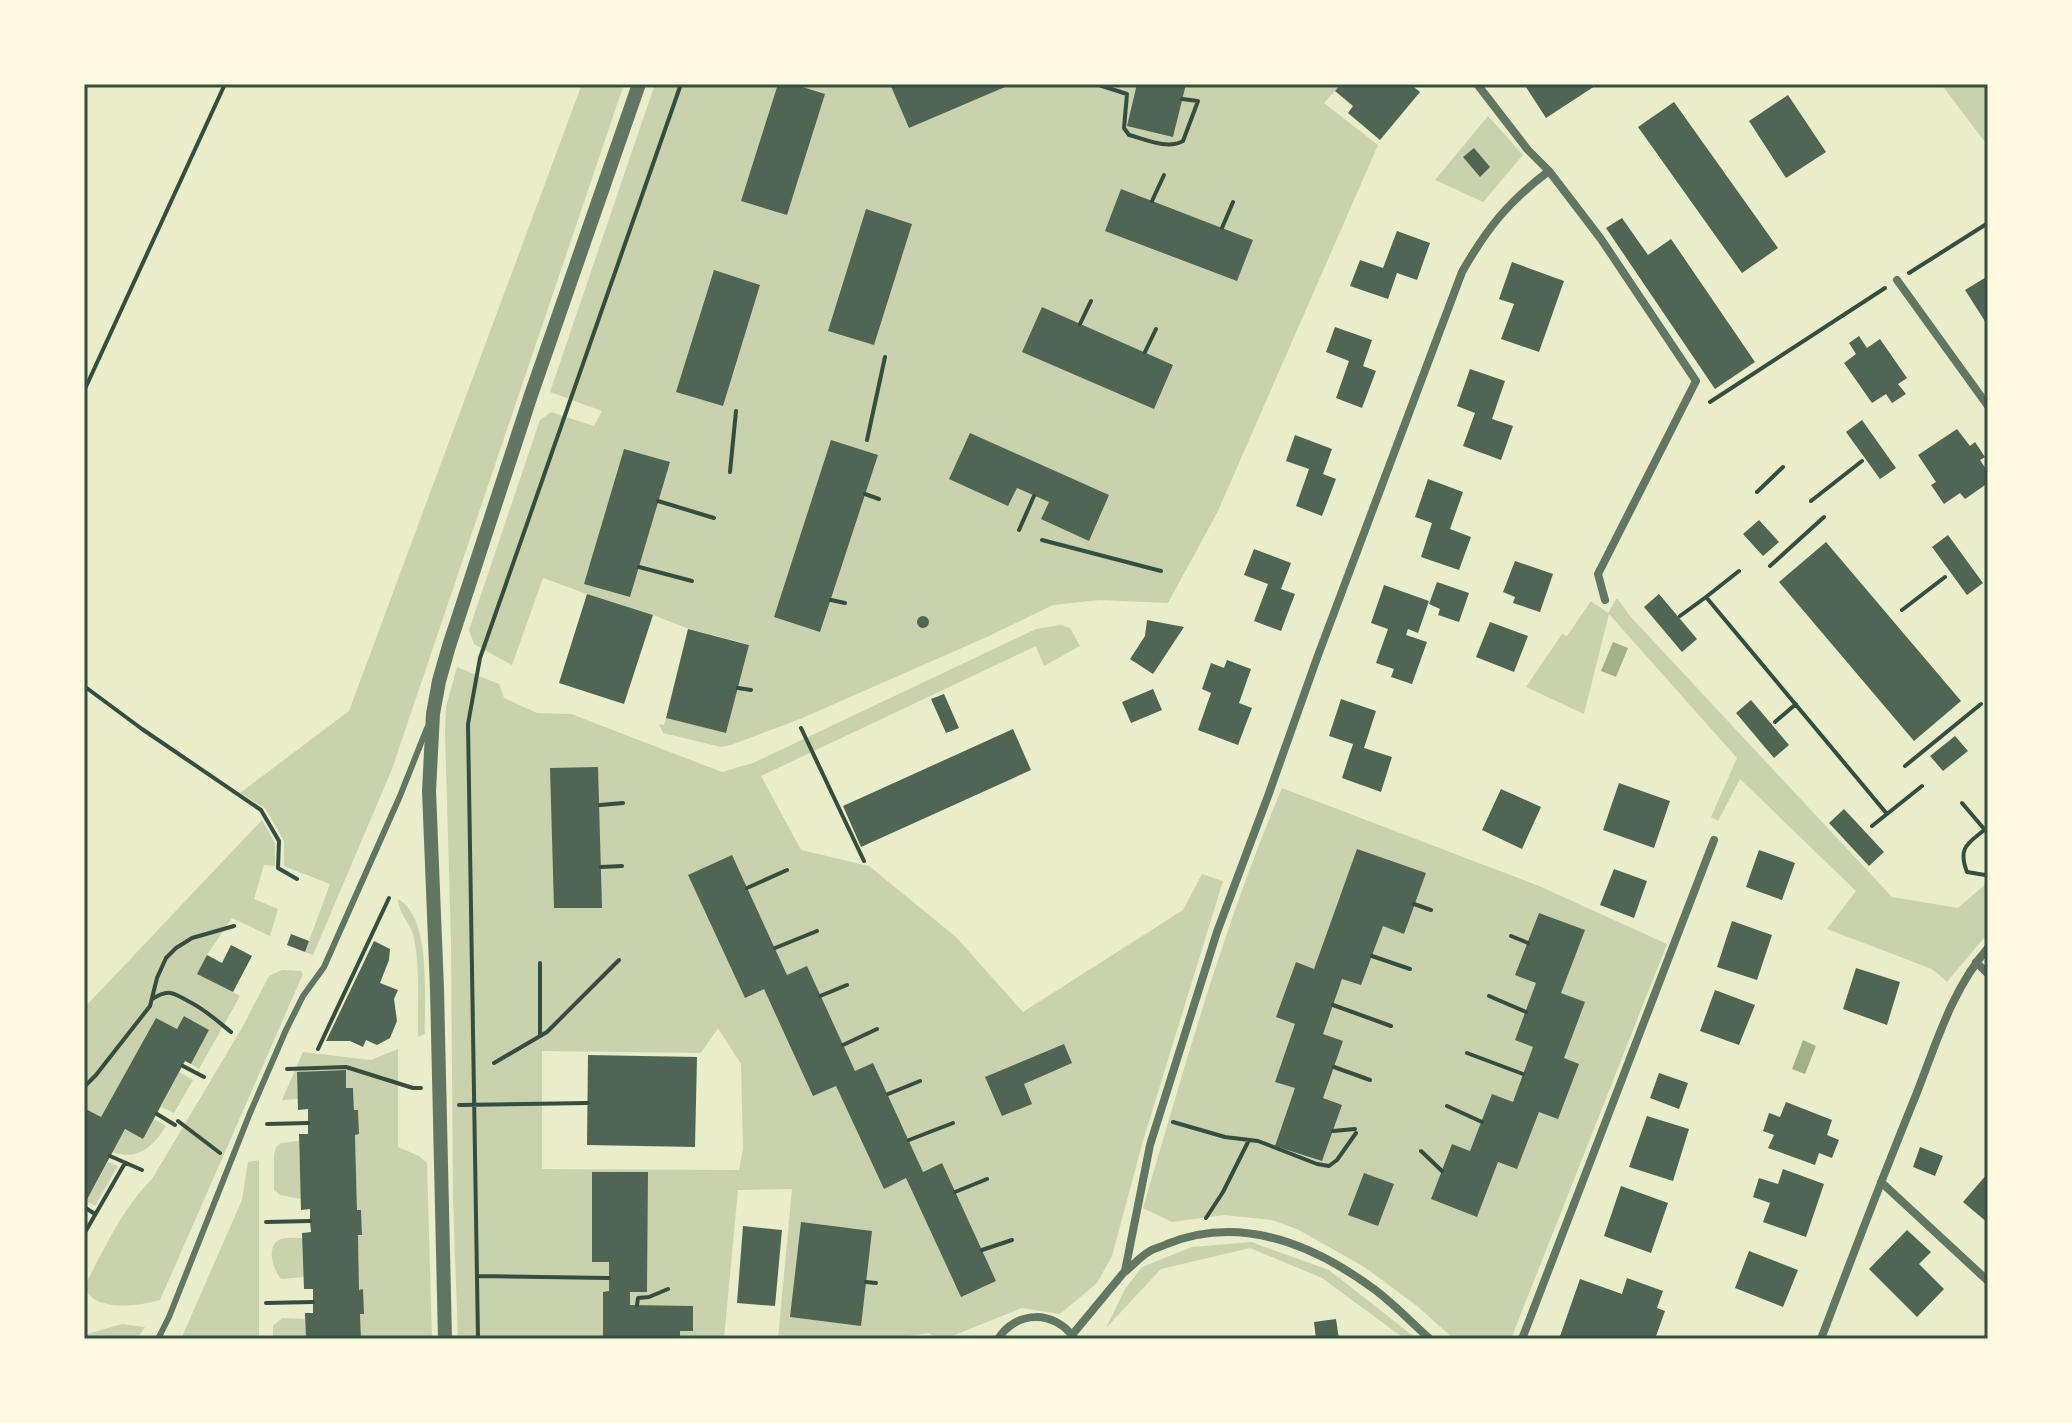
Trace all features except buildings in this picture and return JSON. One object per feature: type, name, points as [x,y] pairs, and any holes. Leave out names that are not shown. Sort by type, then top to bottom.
[{"type":"street","points":[[445,1339],[429,791],[433,714],[439,681],[458,617],[639,84]]},
{"type":"street","points":[[1477,84],[1601,239],[1696,381],[1598,574],[1605,600]]},
{"type":"street","points":[[1125,1271],[1150,1145],[1217,932],[1462,272],[1503,211],[1549,171]]},
{"type":"street","points":[[1897,280],[1988,406]]},
{"type":"street","points":[[1522,1339],[1714,840]]},
{"type":"street","points":[[1821,1339],[1951,1005],[1976,962],[1988,948]]},
{"type":"street","points":[[1976,962],[1988,974]]},
{"type":"street","points":[[1881,1182],[1988,1281]]},
{"type":"street","points":[[998,1339],[1013,1323],[1039,1316],[1052,1319],[1073,1337],[1125,1271],[1149,1251],[1208,1232],[1237,1232],[1291,1243],[1336,1263],[1377,1291],[1430,1339]]},
{"type":"lane","points":[[158,1339],[292,1019],[303,996],[324,967],[433,714]]},
{"type":"path","points":[[84,391],[225,84]]},
{"type":"path","points":[[478,1339],[468,724],[480,658],[681,84]]},
{"type":"path","points":[[1099,85],[1127,94],[1124,128],[1129,135],[1167,145],[1183,141],[1198,101],[1182,99]]},
{"type":"path","points":[[1152,201],[1164,175]]},
{"type":"path","points":[[1222,228],[1233,202]]},
{"type":"path","points":[[1710,402],[1988,223]]},
{"type":"path","points":[[1080,324],[1091,301]]},
{"type":"path","points":[[1145,352],[1156,329]]},
{"type":"path","points":[[867,440],[885,357]]},
{"type":"path","points":[[730,472],[736,411]]},
{"type":"path","points":[[1811,501],[1862,461]]},
{"type":"path","points":[[1757,492],[1783,467]]},
{"type":"path","points":[[865,494],[879,499]]},
{"type":"path","points":[[1019,530],[1034,496]]},
{"type":"path","points":[[658,501],[714,518]]},
{"type":"path","points":[[1770,566],[1824,517]]},
{"type":"path","points":[[1042,540],[1161,571]]},
{"type":"path","points":[[639,567],[692,581]]},
{"type":"path","points":[[1680,616],[1739,571]]},
{"type":"path","points":[[1902,610],[1945,577]]},
{"type":"path","points":[[1706,597],[1887,814]]},
{"type":"path","points":[[831,600],[845,603]]},
{"type":"path","points":[[84,686],[261,810],[279,841],[278,868],[297,879]]},
{"type":"path","points":[[738,688],[751,690]]},
{"type":"path","points":[[1775,722],[1796,704]]},
{"type":"path","points":[[1905,766],[1981,704]]},
{"type":"path","points":[[801,728],[864,861]]},
{"type":"path","points":[[1872,826],[1922,786]]},
{"type":"path","points":[[600,805],[623,803]]},
{"type":"path","points":[[1962,803],[1986,829],[1966,846],[1963,862],[1967,872],[1988,873]]},
{"type":"path","points":[[601,867],[622,866]]},
{"type":"path","points":[[747,888],[787,870]]},
{"type":"path","points":[[318,1049],[389,898]]},
{"type":"path","points":[[1414,904],[1431,910]]},
{"type":"path","points":[[84,1087],[150,1006],[166,958],[192,938],[234,926]]},
{"type":"path","points":[[775,948],[817,931]]},
{"type":"path","points":[[1511,936],[1528,943]]},
{"type":"path","points":[[1372,956],[1410,969]]},
{"type":"path","points":[[494,1063],[547,1032],[619,960]]},
{"type":"path","points":[[540,963],[540,1036]]},
{"type":"path","points":[[820,996],[847,985]]},
{"type":"path","points":[[152,999],[167,993],[177,994],[199,1005],[231,1032]]},
{"type":"path","points":[[1489,996],[1526,1012]]},
{"type":"path","points":[[1333,1005],[1391,1026]]},
{"type":"path","points":[[843,1045],[877,1029]]},
{"type":"path","points":[[1467,1053],[1523,1074]]},
{"type":"path","points":[[183,1066],[204,1077]]},
{"type":"path","points":[[287,1069],[346,1067],[422,1088],[423,1097]]},
{"type":"path","points":[[1334,1067],[1370,1080]]},
{"type":"path","points":[[888,1094],[920,1081]]},
{"type":"path","points":[[452,1105],[588,1103]]},
{"type":"path","points":[[1447,1106],[1482,1122]]},
{"type":"path","points":[[157,1114],[176,1123],[231,1161]]},
{"type":"path","points":[[1157,1122],[1175,1122],[1225,1137],[1258,1141],[1329,1166],[1337,1160],[1355,1131],[1333,1131]]},
{"type":"path","points":[[267,1124],[308,1123]]},
{"type":"path","points":[[909,1140],[953,1123]]},
{"type":"path","points":[[1195,1235],[1223,1192],[1249,1140]]},
{"type":"path","points":[[1421,1151],[1442,1171]]},
{"type":"path","points":[[110,1156],[142,1170]]},
{"type":"path","points":[[84,1234],[125,1163]]},
{"type":"path","points":[[955,1192],[987,1179]]},
{"type":"path","points":[[84,1207],[95,1214]]},
{"type":"path","points":[[266,1222],[310,1221]]},
{"type":"path","points":[[982,1250],[1012,1240]]},
{"type":"path","points":[[477,1276],[609,1278]]},
{"type":"path","points":[[866,1282],[876,1283]]},
{"type":"path","points":[[637,1305],[638,1298],[668,1289]]},
{"type":"path","points":[[266,1303],[313,1302]]},
{"type":"shaded area","points":[[582,84],[624,84],[392,769],[313,955],[305,952],[330,884],[284,866],[284,841],[265,808],[240,793],[349,711]]},
{"type":"shaded area","points":[[655,84],[1341,84],[1324,103],[1378,145],[1218,511],[1168,603],[1100,600],[1053,605],[800,719],[721,747],[663,733],[659,724],[664,725],[666,718],[726,733],[748,644],[689,629],[543,578],[512,665],[474,644],[469,630],[540,420],[551,412],[594,426],[602,411],[550,392]]},
{"type":"shaded area","points":[[1941,84],[1988,84],[1988,146]]},
{"type":"shaded area","points":[[1488,116],[1523,155],[1483,202],[1435,180]]},
{"type":"shaded area","points":[[1617,598],[1629,615],[1892,897],[1958,908],[1988,882],[1988,933],[1947,982],[1932,969],[1827,929],[1856,891],[1740,779],[1718,821],[1711,817],[1737,758],[1609,614],[1584,714],[1526,687],[1562,634],[1567,636],[1591,601],[1608,613]]},
{"type":"shaded area","points":[[1061,625],[1070,628],[1080,646],[1044,666],[1036,646],[761,776],[801,850],[869,866],[956,937],[1023,1012],[1183,910],[1202,874],[1223,881],[1143,1141],[1112,1256],[1097,1283],[1060,1314],[1022,1308],[945,1339],[937,1339],[929,1333],[886,1339],[778,1339],[792,1189],[738,1190],[724,1339],[458,1339],[445,733],[446,707],[457,667],[499,684],[504,698],[537,713],[571,714],[722,772],[753,763],[1036,629]],"holes":[[[718,1028],[741,1064],[743,1149],[739,1170],[542,1169],[542,1051],[701,1053]]]},
{"type":"shaded area","points":[[1613,642],[1628,648],[1616,677],[1601,671]]},
{"type":"shaded area","points":[[1282,788],[1539,886],[1667,944],[1511,1339],[1454,1339],[1417,1306],[1366,1268],[1299,1230],[1272,1220],[1224,1215],[1172,1222],[1143,1208],[1224,943]]},
{"type":"shaded area","points":[[262,820],[275,843],[275,866],[264,865],[254,899],[278,909],[270,936],[232,918],[207,955],[198,974],[240,996],[199,1069],[191,1064],[209,1030],[185,1016],[177,1029],[156,1018],[101,1117],[84,1108],[84,1008]]},
{"type":"shaded area","points":[[398,899],[409,909],[416,923],[424,960],[425,1034],[418,1037],[415,947],[413,934]]},
{"type":"shaded area","points":[[282,970],[301,971],[303,974],[160,1300],[117,1305],[96,1300],[85,1285],[115,1229],[152,1179],[242,1028],[269,976]]},
{"type":"shaded area","points":[[1803,1040],[1816,1046],[1805,1074],[1792,1069]]},
{"type":"shaded area","points":[[398,1049],[398,1147],[427,1163],[432,1339],[361,1339],[360,1314],[363,1314],[362,1289],[359,1290],[358,1235],[362,1234],[361,1211],[357,1210],[355,1135],[359,1134],[353,1088],[297,1072],[298,1099],[282,1100],[303,1052],[371,1060]]},
{"type":"shaded area","points":[[179,1072],[193,1080],[174,1113],[161,1107]]},
{"type":"shaded area","points":[[154,1119],[166,1126],[150,1146],[130,1155],[112,1152],[125,1129],[143,1138]]},
{"type":"shaded area","points":[[299,1141],[301,1199],[280,1195],[274,1190],[276,1147],[281,1143]]},
{"type":"shaded area","points":[[259,1160],[259,1339],[181,1339],[242,1200],[248,1162]]},
{"type":"shaded area","points":[[108,1162],[118,1166],[95,1206],[86,1201]]},
{"type":"shaded area","points":[[303,1238],[304,1277],[281,1279],[272,1261],[273,1246],[282,1239]]},
{"type":"shaded area","points":[[1251,1242],[1329,1270],[1417,1339],[1405,1339],[1322,1278],[1250,1248],[1161,1269],[1106,1328],[1125,1289],[1142,1267],[1192,1247]]},
{"type":"shaded area","points":[[282,1318],[305,1319],[306,1339],[273,1339],[273,1326]]},
{"type":"shaded area","points":[[122,1324],[145,1327],[137,1339],[84,1339],[84,1335]]}]
